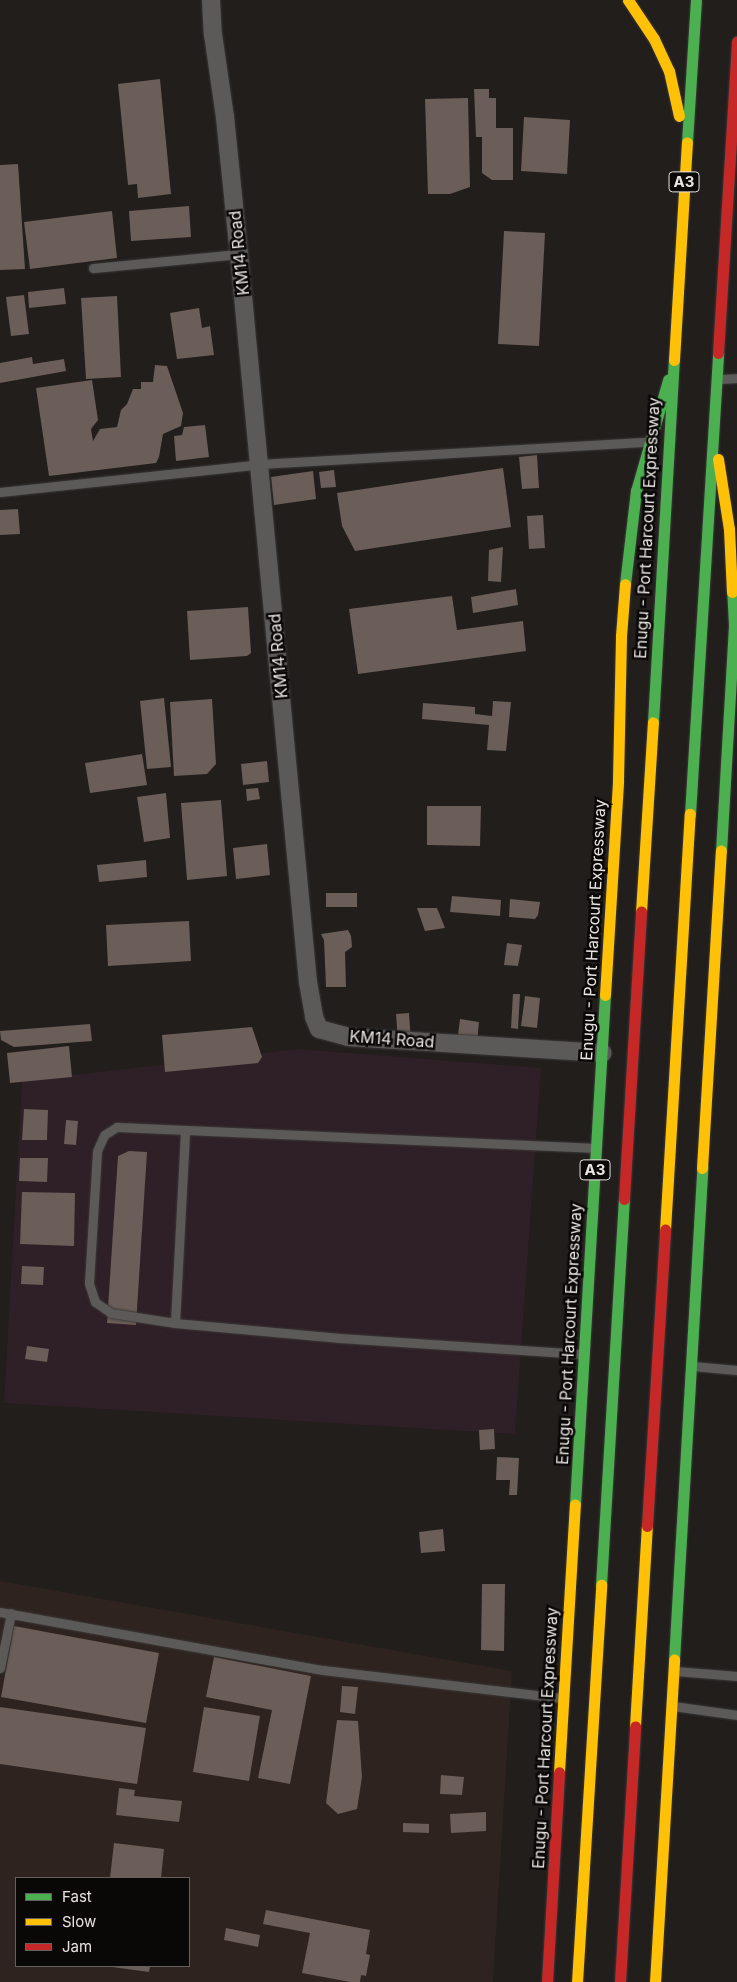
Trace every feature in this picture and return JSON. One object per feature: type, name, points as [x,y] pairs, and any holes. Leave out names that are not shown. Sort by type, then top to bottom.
[{"type":"main road","points":[[628,0],[654,39],[669,71],[676,99],[686,158]]},
{"type":"main road","name":"Enugu - Port Harcourt Expressway","points":[[577,1982],[696,0]]},
{"type":"main road","points":[[620,1982],[715,379],[735,114],[737,42]]},
{"type":"main road","name":"Enugu - Port Harcourt Expressway","points":[[547,1982],[618,780],[621,636],[626,562],[636,491],[673,364]]},
{"type":"main road","points":[[655,1982],[691,1366],[732,768],[736,625],[735,588],[719,468],[715,379]]},
{"type":"street","name":"KM14 Road","points":[[211,0],[213,34],[225,117],[260,464],[308,982],[314,1017],[319,1029],[348,1037],[602,1053]]},
{"type":"lane","points":[[93,268],[239,254]]},
{"type":"lane","points":[[715,379],[737,378]]},
{"type":"lane","points":[[0,492],[260,464],[650,442]]},
{"type":"lane","points":[[584,1354],[349,1338],[175,1323],[112,1314],[95,1302],[88,1284],[97,1151],[104,1135],[117,1127],[596,1148]]},
{"type":"lane","points":[[175,1323],[186,1130]]},
{"type":"lane","points":[[691,1366],[737,1370]]},
{"type":"lane","points":[[0,1612],[323,1670],[564,1698]]},
{"type":"lane","points":[[0,1668],[11,1613]]},
{"type":"lane","points":[[673,1671],[737,1676]]},
{"type":"lane","points":[[671,1706],[737,1715]]},
{"type":"shaded area","points":[[298,1049],[541,1068],[515,1434],[4,1403],[22,1081]]},
{"type":"shaded area","points":[[0,1581],[512,1671],[493,1982],[0,1982]]},
{"type":"building","points":[[160,79],[171,194],[138,198],[137,184],[128,185],[118,84]]},
{"type":"building","points":[[474,89],[489,89],[489,98],[496,98],[496,128],[513,128],[513,180],[492,180],[482,173],[482,137],[476,137]]},
{"type":"building","points":[[468,98],[470,187],[450,194],[428,194],[425,99]]},
{"type":"building","points":[[524,117],[570,120],[567,174],[521,171]]},
{"type":"building","points":[[18,164],[25,269],[0,270],[0,165]]},
{"type":"building","points":[[189,206],[191,237],[131,241],[129,211]]},
{"type":"building","points":[[112,211],[117,258],[30,269],[24,222]]},
{"type":"building","points":[[504,231],[545,233],[539,346],[498,344]]},
{"type":"building","points":[[64,288],[66,304],[29,308],[28,292]]},
{"type":"building","points":[[24,295],[29,334],[11,336],[6,297]]},
{"type":"building","points":[[117,296],[121,377],[86,379],[81,298]]},
{"type":"building","points":[[199,308],[202,328],[210,326],[214,355],[177,359],[170,313]]},
{"type":"building","points":[[32,357],[33,364],[64,359],[66,371],[0,383],[0,363]]},
{"type":"building","points":[[155,365],[167,366],[183,413],[181,426],[163,434],[159,457],[156,463],[49,476],[36,388],[92,380],[98,420],[91,429],[93,441],[100,429],[117,427],[121,410],[127,404],[133,389],[141,389],[141,382],[153,382]]},
{"type":"building","points":[[205,425],[209,457],[176,461],[174,436],[182,435],[184,427]]},
{"type":"building","points":[[537,455],[539,488],[522,489],[519,457]]},
{"type":"building","points":[[503,468],[511,527],[355,551],[342,526],[337,493]]},
{"type":"building","points":[[334,470],[336,487],[321,488],[319,472]]},
{"type":"building","points":[[313,471],[316,499],[274,505],[271,477]]},
{"type":"building","points":[[18,509],[20,534],[0,535],[0,510]]},
{"type":"building","points":[[543,515],[545,548],[529,549],[527,516]]},
{"type":"building","points":[[503,547],[501,582],[488,581],[489,550]]},
{"type":"building","points":[[516,589],[518,605],[473,613],[471,597]]},
{"type":"building","points":[[452,596],[457,630],[523,621],[526,651],[358,674],[349,609]]},
{"type":"building","points":[[248,607],[251,653],[247,656],[190,660],[187,611]]},
{"type":"building","points":[[164,698],[171,767],[147,769],[140,701]]},
{"type":"building","points":[[212,699],[216,764],[207,774],[174,776],[170,702]]},
{"type":"building","points":[[493,701],[511,702],[506,751],[487,750],[489,725],[422,719],[423,703],[475,707],[475,714],[492,716]]},
{"type":"building","points":[[142,754],[147,785],[90,793],[85,763]]},
{"type":"building","points":[[267,761],[269,782],[243,785],[241,764]]},
{"type":"building","points":[[258,788],[260,799],[247,801],[246,789]]},
{"type":"building","points":[[166,793],[170,838],[144,842],[137,797]]},
{"type":"building","points":[[221,800],[227,876],[187,880],[181,803]]},
{"type":"building","points":[[427,806],[481,806],[480,846],[427,845]]},
{"type":"building","points":[[267,844],[270,875],[236,879],[233,848]]},
{"type":"building","points":[[146,860],[147,877],[99,882],[97,865]]},
{"type":"building","points":[[326,893],[357,893],[357,907],[326,907]]},
{"type":"building","points":[[452,896],[501,900],[500,916],[450,912]]},
{"type":"building","points":[[510,899],[540,902],[538,915],[535,919],[509,917]]},
{"type":"building","points":[[417,908],[437,908],[445,928],[425,931]]},
{"type":"building","points":[[189,921],[191,961],[108,966],[106,925]]},
{"type":"building","points":[[348,930],[351,936],[352,947],[345,952],[346,987],[326,987],[324,940],[321,934]]},
{"type":"building","points":[[507,943],[522,945],[518,966],[504,965]]},
{"type":"building","points":[[513,994],[520,994],[518,1029],[511,1028]]},
{"type":"building","points":[[525,996],[540,998],[537,1028],[521,1026]]},
{"type":"building","points":[[409,1013],[411,1041],[398,1042],[396,1014]]},
{"type":"building","points":[[460,1019],[479,1022],[476,1053],[456,1051]]},
{"type":"building","points":[[90,1024],[92,1041],[14,1047],[1,1040],[0,1031]]},
{"type":"building","points":[[252,1027],[262,1057],[258,1063],[165,1072],[162,1035]]},
{"type":"building","points":[[69,1046],[72,1077],[10,1083],[7,1053]]},
{"type":"building","points":[[24,1109],[48,1110],[47,1140],[22,1140]]},
{"type":"building","points":[[66,1120],[78,1121],[76,1145],[64,1144]]},
{"type":"building","points":[[129,1151],[147,1152],[136,1325],[107,1323],[118,1156]]},
{"type":"building","points":[[20,1158],[48,1158],[47,1182],[19,1181]]},
{"type":"building","points":[[22,1192],[75,1193],[74,1246],[20,1244]]},
{"type":"building","points":[[22,1266],[44,1267],[43,1285],[21,1284]]},
{"type":"building","points":[[27,1346],[49,1349],[47,1362],[25,1359]]},
{"type":"building","points":[[494,1429],[495,1449],[480,1450],[479,1430]]},
{"type":"building","points":[[497,1457],[519,1458],[517,1495],[509,1495],[510,1480],[496,1480]]},
{"type":"building","points":[[443,1529],[445,1551],[421,1553],[419,1532]]},
{"type":"building","points":[[482,1584],[505,1584],[504,1651],[481,1650]]},
{"type":"building","points":[[14,1626],[159,1653],[146,1723],[1,1697]]},
{"type":"building","points":[[214,1657],[311,1676],[290,1784],[258,1778],[272,1710],[206,1697]]},
{"type":"building","points":[[342,1686],[358,1687],[355,1714],[340,1712]]},
{"type":"building","points":[[0,1707],[146,1728],[137,1784],[0,1764]]},
{"type":"building","points":[[204,1707],[260,1716],[249,1781],[193,1772]]},
{"type":"building","points":[[337,1720],[358,1721],[362,1777],[357,1809],[338,1814],[326,1803]]},
{"type":"building","points":[[441,1775],[464,1777],[462,1795],[440,1794]]},
{"type":"building","points":[[119,1788],[135,1790],[134,1796],[182,1801],[179,1822],[116,1815]]},
{"type":"building","points":[[486,1812],[486,1831],[451,1833],[450,1814]]},
{"type":"building","points":[[403,1823],[429,1824],[429,1833],[403,1832]]},
{"type":"building","points":[[114,1843],[164,1849],[161,1877],[110,1877]]},
{"type":"building","points":[[266,1910],[370,1930],[366,1954],[370,1955],[366,1976],[361,1975],[360,1982],[350,1982],[302,1973],[310,1933],[263,1924]]},
{"type":"building","points":[[226,1928],[260,1935],[258,1947],[224,1940]]},
{"type":"building","points":[[112,1967],[150,1967],[149,1972]]},
{"type":"traffic: fast","points":[[687,142],[696,0]]},
{"type":"traffic: fast","points":[[690,814],[718,353]]},
{"type":"traffic: fast","points":[[653,722],[674,360]]},
{"type":"traffic: fast","points":[[625,584],[636,491],[668,380]]},
{"type":"traffic: fast","points":[[721,851],[734,625],[732,592]]},
{"type":"traffic: fast","points":[[575,1504],[605,995]]},
{"type":"traffic: fast","points":[[674,1660],[702,1168]]},
{"type":"traffic: fast","points":[[601,1585],[624,1199]]},
{"type":"traffic: slow","points":[[628,0],[654,39],[669,71],[679,116]]},
{"type":"traffic: slow","points":[[674,360],[687,142]]},
{"type":"traffic: slow","points":[[718,459],[729,529],[732,592]]},
{"type":"traffic: slow","points":[[605,995],[618,780],[621,636],[625,584]]},
{"type":"traffic: slow","points":[[641,912],[653,722]]},
{"type":"traffic: slow","points":[[665,1230],[690,814]]},
{"type":"traffic: slow","points":[[702,1168],[721,851]]},
{"type":"traffic: slow","points":[[559,1772],[575,1504]]},
{"type":"traffic: slow","points":[[635,1726],[647,1526]]},
{"type":"traffic: slow","points":[[577,1982],[601,1585]]},
{"type":"traffic: slow","points":[[655,1982],[674,1660]]},
{"type":"traffic: jam","points":[[718,353],[737,42]]},
{"type":"traffic: jam","points":[[624,1199],[641,912]]},
{"type":"traffic: jam","points":[[647,1526],[665,1230]]},
{"type":"traffic: jam","points":[[620,1982],[635,1726]]},
{"type":"traffic: jam","points":[[547,1982],[559,1772]]}]
